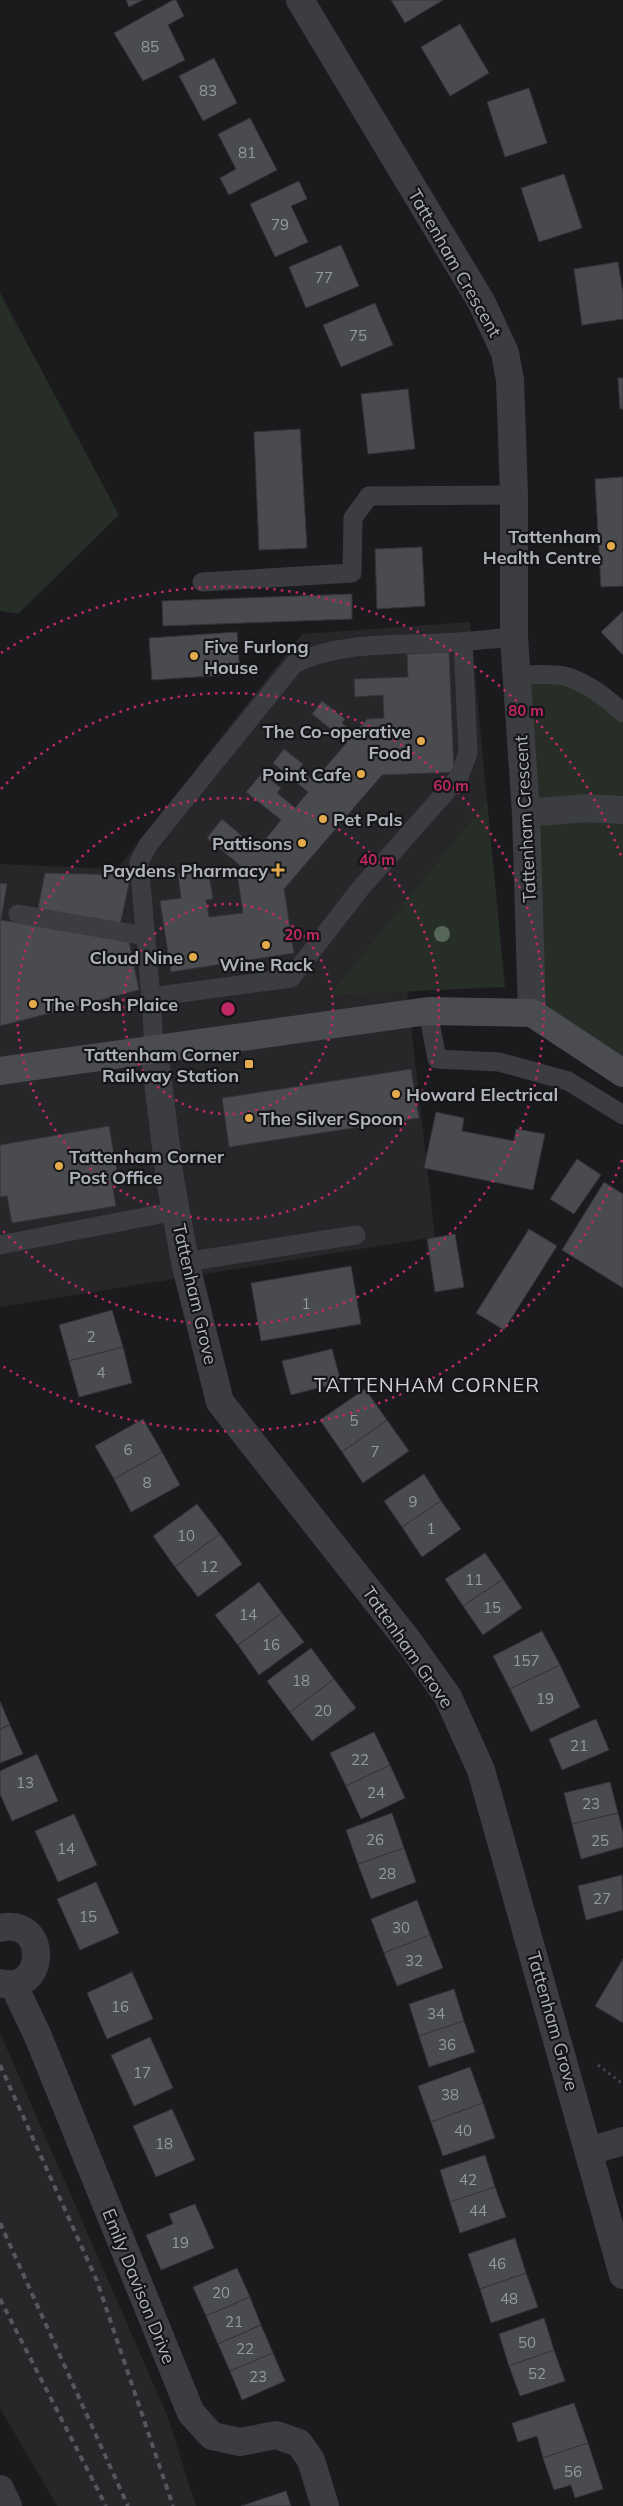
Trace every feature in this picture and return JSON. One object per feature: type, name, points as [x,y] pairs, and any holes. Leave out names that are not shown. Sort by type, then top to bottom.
[{"type":"main road","points":[[0,1071],[428,1011],[532,1013],[623,1073]]},
{"type":"street","name":"Tattenham Crescent","points":[[300,0],[494,326],[505,353],[510,380],[514,495],[514,637],[526,813],[532,1013]]},
{"type":"street","points":[[526,813],[586,808],[623,810]]},
{"type":"street","name":"Tattenham Grove","points":[[154,1050],[176,1211],[185,1262],[220,1402],[409,1642],[448,1697],[481,1770],[590,2151],[623,2275]]},
{"type":"street","name":"Emily Davison Drive","points":[[0,1928],[17,1928],[25,1932],[36,1947],[37,1957],[30,1974],[7,1983],[40,2043],[191,2413],[212,2436],[240,2442],[276,2435],[299,2442],[311,2460],[324,2506]]},
{"type":"street","points":[[590,2151],[623,2141]]},
{"type":"street","points":[[0,2489],[8,2506]]},
{"type":"lane","points":[[202,582],[352,573],[352,518],[370,496],[514,495]]},
{"type":"lane","points":[[154,1050],[146,936],[138,862],[148,846],[294,664],[313,655],[370,646],[464,642],[514,637]]},
{"type":"lane","points":[[151,997],[291,978],[360,888],[459,777],[468,754],[464,642]]},
{"type":"lane","points":[[518,675],[563,676],[584,684],[608,699],[623,713]]},
{"type":"lane","points":[[18,914],[146,936]]},
{"type":"lane","points":[[428,1011],[437,1058],[499,1062],[568,1081],[623,1115]]},
{"type":"lane","points":[[0,1245],[176,1211]]},
{"type":"lane","points":[[185,1262],[356,1235]]},
{"type":"shaded area","points":[[0,293],[119,515],[18,614],[0,611]]},
{"type":"shaded area","points":[[470,622],[487,800],[331,994],[407,990],[435,1237],[0,1307],[0,864],[117,869],[302,634]]},
{"type":"shaded area","points":[[518,675],[563,676],[623,713],[623,1073],[532,1013]]},
{"type":"shaded area","points":[[487,800],[505,987],[330,995]]},
{"type":"shaded area","points":[[0,2033],[167,2415],[196,2506],[57,2506],[0,2408]]},
{"type":"building","points":[[126,0],[143,0],[129,7]]},
{"type":"building","points":[[176,0],[184,16],[168,25],[185,60],[143,81],[114,33]]},
{"type":"building","points":[[391,0],[443,0],[405,23]]},
{"type":"building","points":[[460,24],[489,73],[450,96],[421,47]]},
{"type":"building","points":[[214,58],[237,103],[203,121],[179,76]]},
{"type":"building","points":[[529,88],[547,143],[505,157],[487,102]]},
{"type":"building","points":[[250,118],[277,170],[229,195],[220,178],[236,169],[218,134]]},
{"type":"building","points":[[564,174],[582,228],[539,242],[521,188]]},
{"type":"building","points":[[299,181],[307,199],[291,206],[308,242],[275,257],[250,204]]},
{"type":"building","points":[[341,245],[359,286],[306,308],[289,267]]},
{"type":"building","points":[[618,262],[623,293],[623,319],[582,325],[574,269]]},
{"type":"building","points":[[375,303],[393,345],[341,367],[323,325]]},
{"type":"building","points":[[618,378],[623,378],[623,409],[620,409]]},
{"type":"building","points":[[408,389],[415,449],[368,454],[361,394]]},
{"type":"building","points":[[300,429],[307,548],[259,550],[254,432]]},
{"type":"building","name":"Tattenham Health Centre","points":[[623,477],[623,586],[601,587],[595,479]]},
{"type":"building","points":[[422,547],[425,606],[377,609],[375,549]]},
{"type":"building","points":[[352,594],[352,619],[163,626],[162,601]]},
{"type":"building","points":[[623,611],[623,655],[601,632]]},
{"type":"building","name":"Five Furlong House","points":[[237,632],[240,674],[152,680],[149,638]]},
{"type":"building","points":[[449,652],[454,772],[382,775],[284,889],[294,953],[171,972],[160,901],[181,898],[178,874],[208,869],[213,899],[206,900],[209,917],[243,913],[237,873],[242,867],[207,838],[222,819],[242,836],[239,839],[255,852],[281,820],[246,792],[262,773],[281,788],[277,793],[295,808],[308,792],[273,763],[284,749],[303,764],[299,769],[314,781],[347,742],[312,714],[322,701],[345,719],[342,723],[355,734],[367,719],[384,718],[383,695],[355,697],[354,679],[408,677],[407,654]]},
{"type":"building","points":[[45,873],[131,875],[120,925],[37,913]]},
{"type":"building","points":[[0,883],[7,884],[1,920],[129,941],[139,990],[0,1026]]},
{"type":"building","points":[[411,1069],[419,1118],[229,1147],[222,1098]]},
{"type":"building","points":[[436,1112],[464,1118],[462,1131],[514,1141],[516,1129],[545,1134],[533,1190],[424,1168]]},
{"type":"building","points":[[109,1126],[118,1177],[111,1178],[116,1206],[12,1223],[7,1196],[0,1197],[0,1145]]},
{"type":"building","points":[[577,1159],[601,1175],[574,1214],[550,1199]]},
{"type":"building","points":[[604,1182],[623,1194],[623,1288],[562,1250]]},
{"type":"building","points":[[529,1229],[557,1246],[504,1330],[476,1313]]},
{"type":"building","points":[[455,1234],[464,1287],[435,1292],[427,1239]]},
{"type":"building","points":[[351,1266],[361,1324],[261,1341],[251,1283]]},
{"type":"building","points":[[112,1310],[123,1347],[69,1361],[59,1325]]},
{"type":"building","points":[[123,1347],[132,1383],[79,1397],[69,1361]]},
{"type":"building","points":[[332,1349],[341,1382],[291,1395],[282,1361]]},
{"type":"building","points":[[365,1389],[387,1420],[342,1452],[320,1420]]},
{"type":"building","points":[[143,1419],[162,1452],[114,1479],[95,1446]]},
{"type":"building","points":[[387,1420],[409,1451],[363,1483],[342,1452]]},
{"type":"building","points":[[162,1452],[180,1485],[131,1512],[114,1479]]},
{"type":"building","points":[[424,1474],[441,1501],[402,1527],[384,1501]]},
{"type":"building","points":[[441,1501],[461,1529],[422,1557],[402,1527]]},
{"type":"building","points":[[197,1504],[220,1534],[175,1567],[153,1536]]},
{"type":"building","points":[[220,1534],[242,1564],[198,1597],[175,1567]]},
{"type":"building","points":[[485,1553],[503,1579],[463,1606],[445,1579]]},
{"type":"building","points":[[503,1579],[522,1608],[483,1635],[463,1606]]},
{"type":"building","points":[[259,1582],[282,1613],[238,1645],[215,1615]]},
{"type":"building","points":[[282,1613],[304,1642],[259,1675],[238,1645]]},
{"type":"building","points":[[542,1631],[560,1665],[510,1689],[493,1656]]},
{"type":"building","points":[[311,1648],[334,1679],[290,1712],[267,1681]]},
{"type":"building","points":[[560,1665],[580,1707],[531,1732],[510,1689]]},
{"type":"building","points":[[334,1679],[356,1708],[312,1741],[290,1712]]},
{"type":"building","points":[[0,1701],[10,1725],[0,1729]]},
{"type":"building","points":[[596,1719],[609,1750],[562,1770],[549,1739]]},
{"type":"building","points":[[10,1725],[23,1754],[0,1763],[0,1729]]},
{"type":"building","points":[[374,1732],[390,1765],[346,1786],[330,1753]]},
{"type":"building","points":[[37,1754],[58,1801],[12,1821],[0,1794],[0,1771]]},
{"type":"building","points":[[390,1765],[405,1798],[361,1819],[346,1786]]},
{"type":"building","points":[[610,1782],[618,1813],[572,1824],[564,1793]]},
{"type":"building","points":[[392,1813],[404,1848],[358,1864],[346,1830]]},
{"type":"building","points":[[618,1813],[623,1833],[623,1847],[581,1859],[572,1824]]},
{"type":"building","points":[[74,1814],[97,1865],[58,1882],[35,1831]]},
{"type":"building","points":[[404,1848],[416,1882],[371,1899],[358,1864]]},
{"type":"building","points":[[622,1875],[623,1910],[586,1920],[578,1886]]},
{"type":"building","points":[[96,1882],[119,1933],[80,1950],[57,1899]]},
{"type":"building","points":[[417,1900],[430,1935],[384,1953],[371,1919]]},
{"type":"building","points":[[430,1935],[443,1968],[397,1986],[384,1953]]},
{"type":"building","points":[[623,1959],[623,2023],[595,2006]]},
{"type":"building","points":[[132,1972],[153,2019],[107,2039],[87,1993]]},
{"type":"building","points":[[454,1989],[464,2021],[419,2036],[409,2004]]},
{"type":"building","points":[[464,2021],[475,2052],[429,2067],[419,2036]]},
{"type":"building","points":[[150,2037],[173,2088],[134,2106],[111,2055]]},
{"type":"building","points":[[470,2067],[483,2103],[431,2122],[418,2086]]},
{"type":"building","points":[[483,2103],[495,2138],[443,2156],[431,2122]]},
{"type":"building","points":[[172,2109],[195,2160],[156,2177],[133,2126]]},
{"type":"building","points":[[485,2155],[495,2187],[450,2202],[440,2170]]},
{"type":"building","points":[[495,2187],[506,2217],[460,2233],[450,2202]]},
{"type":"building","points":[[195,2204],[214,2248],[161,2270],[146,2235],[173,2224],[169,2214]]},
{"type":"building","points":[[515,2238],[526,2273],[480,2289],[468,2254]]},
{"type":"building","points":[[237,2268],[250,2297],[206,2316],[193,2287]]},
{"type":"building","points":[[526,2273],[538,2307],[491,2323],[480,2289]]},
{"type":"building","points":[[250,2297],[261,2325],[218,2344],[206,2316]]},
{"type":"building","points":[[544,2318],[554,2350],[509,2366],[499,2334]]},
{"type":"building","points":[[261,2325],[273,2353],[230,2371],[218,2344]]},
{"type":"building","points":[[554,2350],[565,2381],[520,2396],[509,2366]]},
{"type":"building","points":[[273,2353],[285,2381],[242,2400],[230,2371]]},
{"type":"building","points":[[574,2403],[588,2443],[543,2458],[537,2436],[518,2442],[512,2423]]},
{"type":"building","points":[[588,2443],[603,2489],[575,2498],[571,2485],[554,2490],[543,2458]]},
{"type":"building","points":[[286,2491],[291,2506],[241,2506]]},
{"type":"railway","points":[[0,2065],[97,2281],[173,2506]]},
{"type":"railway","points":[[0,2223],[128,2506]]},
{"type":"railway","points":[[0,2299],[106,2506]]},
{"type":"place","name":"Tattenham Health Centre","points":[[611,546]]},
{"type":"place","name":"Five Furlong House","points":[[194,656]]},
{"type":"place","name":"The Co-operative Food","points":[[421,741]]},
{"type":"place","name":"Point Cafe","points":[[361,774]]},
{"type":"place","name":"Pet Pals","points":[[323,819]]},
{"type":"place","name":"Pattisons","points":[[302,843]]},
{"type":"place","name":"Paydens Pharmacy","points":[[278,870]]},
{"type":"place","name":"Wine Rack","points":[[266,945]]},
{"type":"place","name":"Cloud Nine","points":[[193,957]]},
{"type":"place","name":"The Posh Plaice","points":[[33,1004]]},
{"type":"place","name":"Tattenham Corner Railway Station","points":[[249,1064]]},
{"type":"place","name":"Howard Electrical","points":[[396,1094]]},
{"type":"place","name":"The Silver Spoon","points":[[249,1118]]},
{"type":"place","name":"Tattenham Corner Post Office","points":[[59,1166]]},
{"type":"district","name":"TATTENHAM CORNER","points":[[427,1384]]}]
